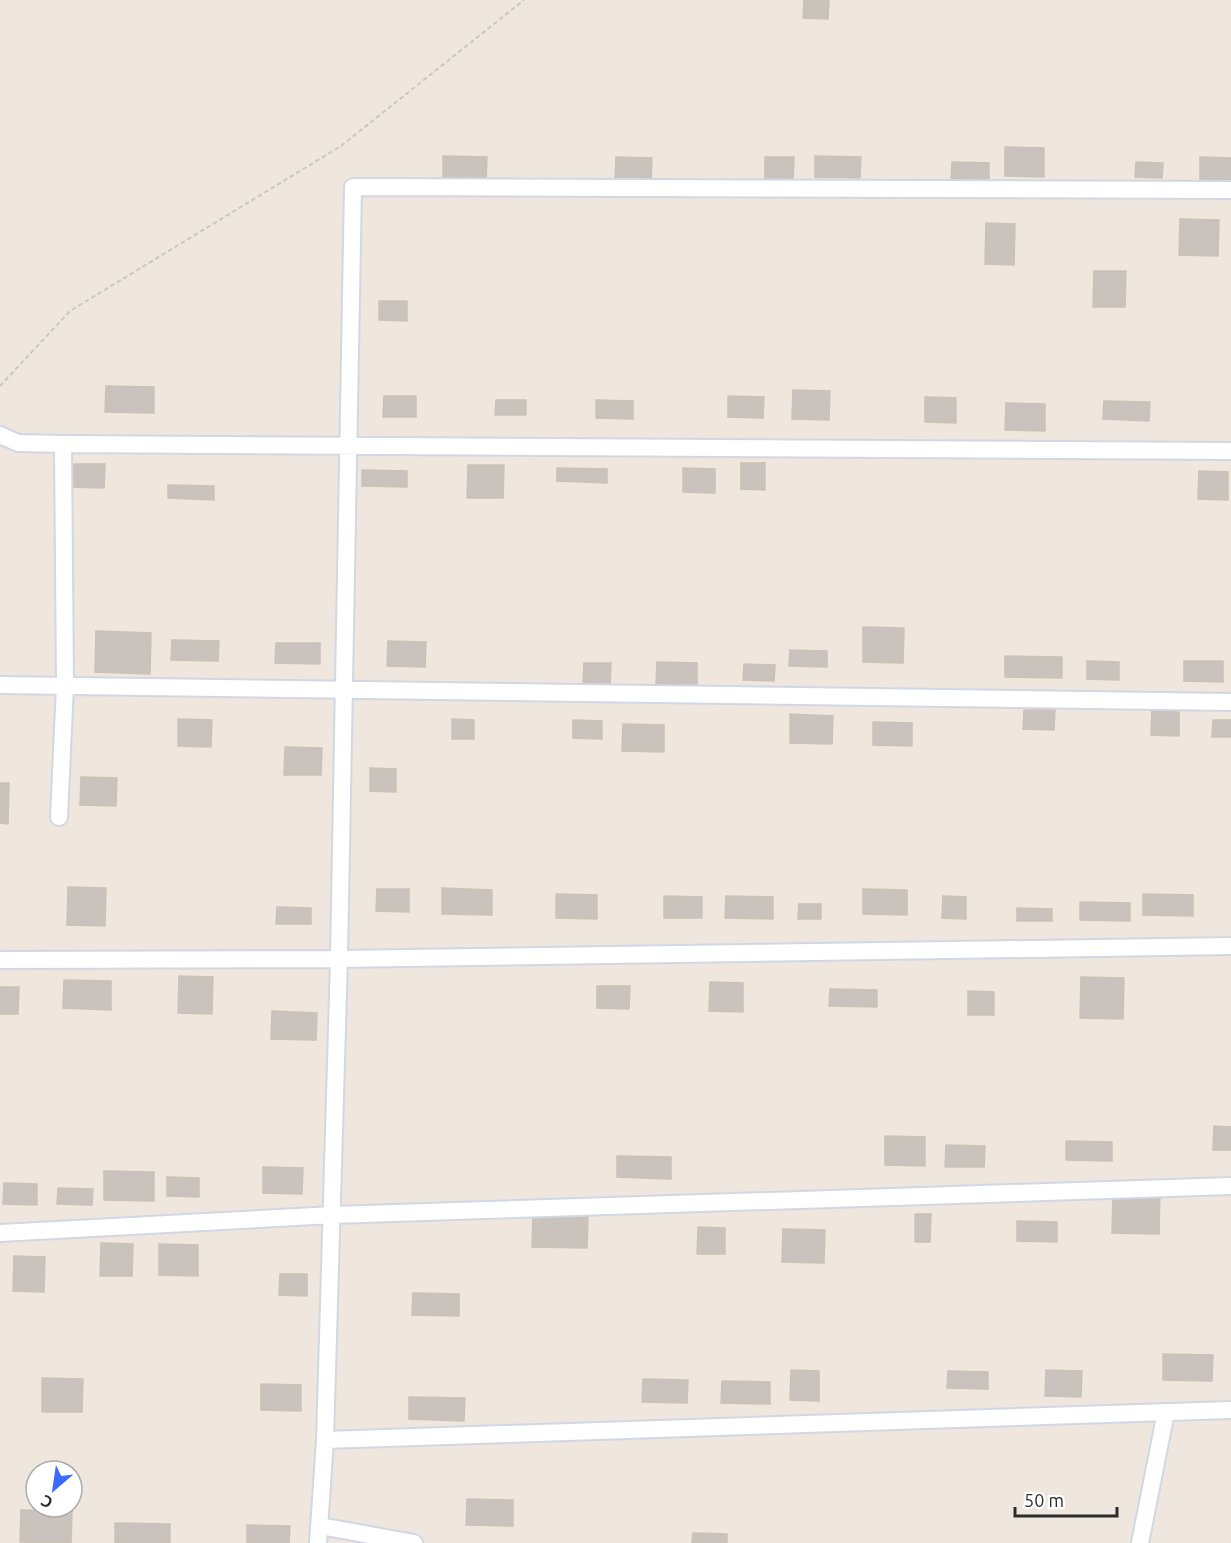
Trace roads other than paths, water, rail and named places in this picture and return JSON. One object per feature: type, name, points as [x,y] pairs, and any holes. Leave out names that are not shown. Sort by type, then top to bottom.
[{"type":"street","points":[[414,1543],[319,1535],[325,1440],[333,1215],[346,689],[352,187],[1231,190]]},
{"type":"street","points":[[0,435],[18,443],[63,444],[1231,451]]},
{"type":"street","points":[[58,817],[65,686],[63,444]]},
{"type":"street","points":[[0,685],[1231,702]]},
{"type":"street","points":[[0,960],[339,959],[1231,946]]},
{"type":"street","points":[[0,1233],[333,1215],[1231,1186]]},
{"type":"street","points":[[325,1440],[1231,1410]]},
{"type":"street","points":[[1140,1543],[1166,1412]]}]
